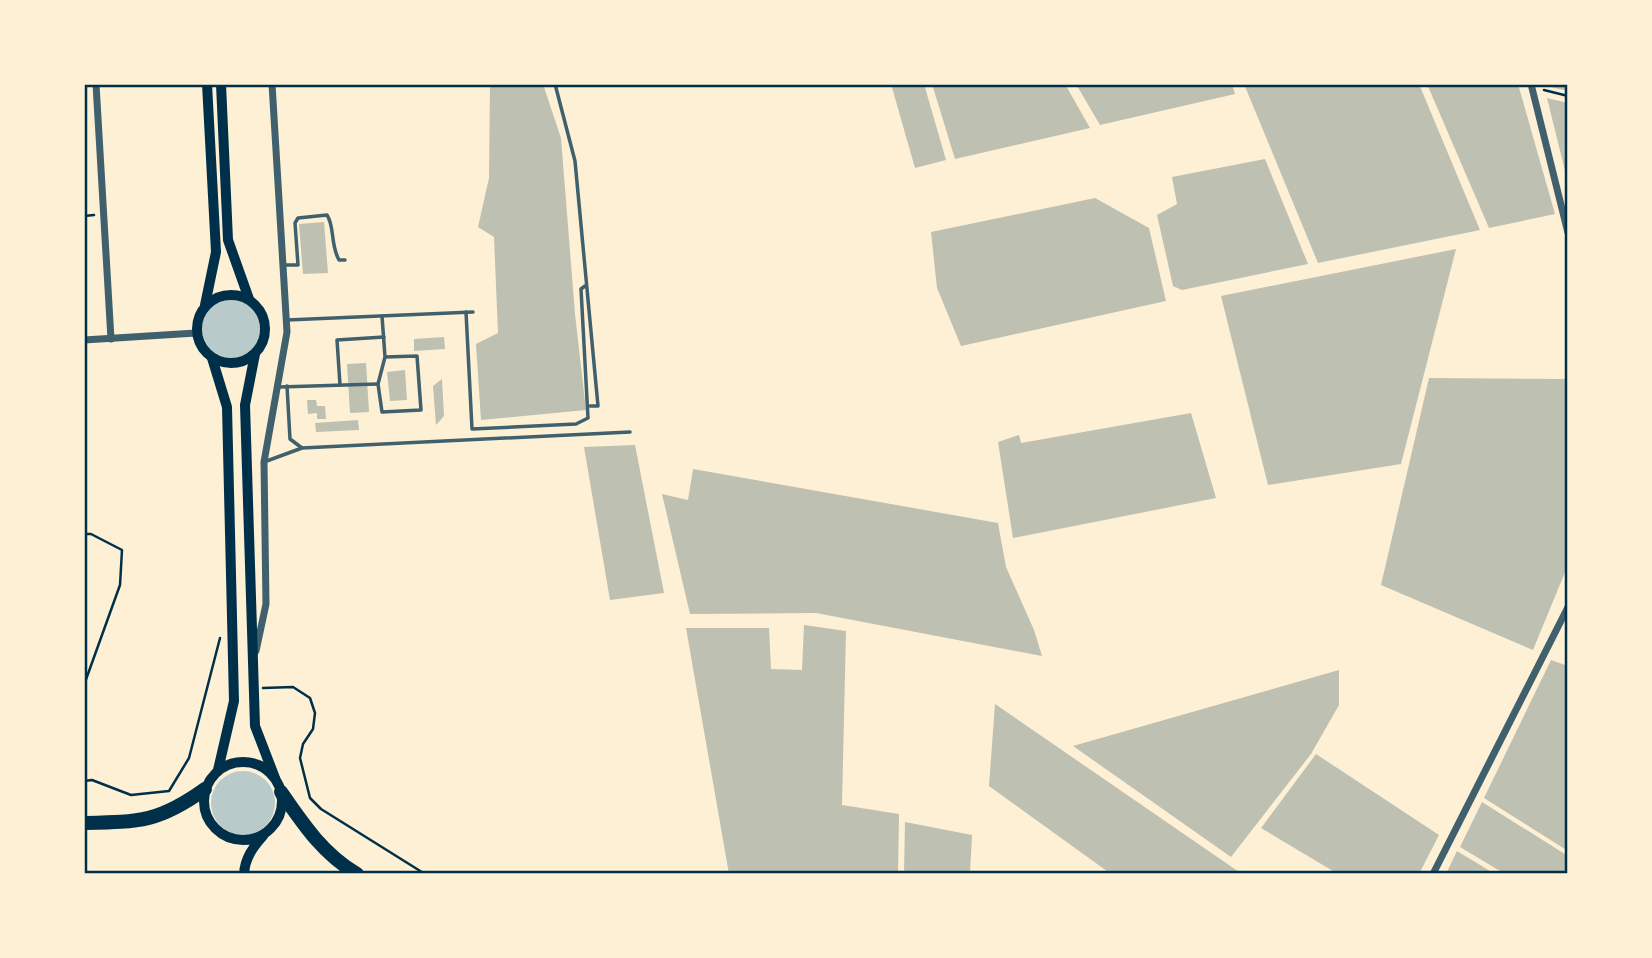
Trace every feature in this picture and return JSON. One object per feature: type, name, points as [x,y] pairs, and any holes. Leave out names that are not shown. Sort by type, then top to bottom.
[{"type":"highway","points":[[84,822],[126,822],[156,817],[180,806],[205,789]]},
{"type":"highway","points":[[281,792],[318,843],[357,874]]},
{"type":"main road","points":[[205,305],[216,251],[207,84]]},
{"type":"main road","points":[[221,84],[229,240],[249,299]]},
{"type":"main road","points":[[218,770],[234,701],[227,407],[212,358],[199,343],[196,333],[199,314],[205,305],[226,294],[249,299],[257,306],[265,325],[265,336],[255,354],[246,405],[253,662],[256,726],[281,792],[280,814],[268,832],[252,848],[244,871]]},
{"type":"main road","points":[[212,358],[234,363],[255,354]]},
{"type":"main road","points":[[244,871],[239,847],[209,821],[203,800],[205,789],[218,770],[229,764],[255,763],[275,778]]},
{"type":"main road","points":[[225,836],[247,840],[268,832]]},
{"type":"street","points":[[96,84],[111,338]]},
{"type":"street","points":[[253,662],[266,604],[264,462],[287,331],[272,84]]},
{"type":"street","points":[[1531,86],[1568,233]]},
{"type":"street","points":[[84,340],[196,333]]},
{"type":"street","points":[[1433,874],[1568,607]]},
{"type":"lane","points":[[555,84],[575,161],[598,406],[590,406]]},
{"type":"lane","points":[[283,265],[298,265],[295,223],[303,215],[327,215],[330,219],[332,247],[339,260],[345,260]]},
{"type":"lane","points":[[466,312],[472,429],[576,424],[588,418],[581,289],[585,286]]},
{"type":"lane","points":[[287,320],[473,312]]},
{"type":"lane","points":[[382,316],[385,357],[379,384],[382,412],[421,410],[416,356],[385,357]]},
{"type":"lane","points":[[340,385],[337,340],[384,337]]},
{"type":"lane","points":[[277,387],[379,384]]},
{"type":"lane","points":[[286,386],[290,439],[302,448]]},
{"type":"lane","points":[[264,462],[302,448],[630,432]]},
{"type":"path","points":[[1531,86],[1568,96]]},
{"type":"path","points":[[84,534],[92,534],[122,550],[120,584],[84,685]]},
{"type":"path","points":[[84,780],[92,780],[131,794],[169,791],[189,758],[222,629]]},
{"type":"path","points":[[255,688],[293,687],[310,698],[315,713],[313,729],[303,744],[300,758],[310,799],[321,810],[425,874]]},
{"type":"shaded area","points":[[231,300],[252,308],[260,329],[252,350],[231,358],[210,350],[202,329],[210,308]]},
{"type":"shaded area","points":[[237,771],[249,771],[266,780],[273,791],[273,815],[266,826],[249,835],[237,835],[225,830],[216,821],[211,809],[211,797],[216,785],[225,776]]},
{"type":"building","points":[[490,84],[543,84],[561,138],[575,314],[586,410],[481,420],[476,344],[498,333],[494,237],[478,227],[489,178]]},
{"type":"building","points":[[891,84],[924,84],[946,160],[915,168]]},
{"type":"building","points":[[932,84],[1065,84],[1090,128],[955,159]]},
{"type":"building","points":[[1076,84],[1232,84],[1235,94],[1100,125]]},
{"type":"building","points":[[1244,84],[1419,84],[1480,230],[1318,263]]},
{"type":"building","points":[[1427,84],[1518,84],[1555,214],[1489,228]]},
{"type":"building","points":[[1568,84],[1568,91],[1542,85]]},
{"type":"building","points":[[1547,98],[1568,103],[1568,179],[1567,179]]},
{"type":"building","points":[[1265,159],[1308,264],[1182,290],[1173,286],[1157,215],[1177,204],[1172,177]]},
{"type":"building","points":[[1095,198],[1149,228],[1166,301],[961,346],[937,288],[931,232]]},
{"type":"building","points":[[324,222],[328,273],[303,274],[299,224]]},
{"type":"building","points":[[1456,249],[1401,464],[1268,485],[1221,296]]},
{"type":"building","points":[[444,337],[445,349],[414,351],[414,339]]},
{"type":"building","points":[[366,363],[369,412],[350,413],[347,364]]},
{"type":"building","points":[[405,370],[407,400],[390,401],[387,372]]},
{"type":"building","points":[[1429,378],[1568,379],[1568,565],[1533,650],[1381,585]]},
{"type":"building","points":[[442,379],[444,416],[436,425],[433,386]]},
{"type":"building","points":[[307,400],[316,400],[317,406],[325,406],[326,419],[317,419],[317,413],[308,414]]},
{"type":"building","points":[[1191,413],[1216,498],[1013,538],[998,442],[1019,435],[1021,443]]},
{"type":"building","points":[[358,420],[359,430],[316,432],[315,423]]},
{"type":"building","points":[[635,445],[664,593],[610,600],[584,447]]},
{"type":"building","points":[[693,469],[998,523],[1006,567],[1034,630],[1042,656],[816,613],[690,614],[662,494],[688,500]]},
{"type":"building","points":[[804,625],[846,631],[842,805],[899,814],[898,874],[729,874],[686,628],[769,628],[771,669],[802,670]]},
{"type":"building","points":[[1551,660],[1568,666],[1568,851],[1484,798]]},
{"type":"building","points":[[1339,670],[1339,705],[1311,754],[1231,857],[1073,746]]},
{"type":"building","points":[[995,704],[1242,874],[1111,874],[989,786]]},
{"type":"building","points":[[1316,754],[1439,835],[1419,874],[1338,874],[1261,828]]},
{"type":"building","points":[[1482,802],[1568,856],[1568,874],[1505,874],[1460,847]]},
{"type":"building","points":[[905,822],[972,835],[970,874],[904,874]]},
{"type":"building","points":[[1457,851],[1495,874],[1446,874]]}]
